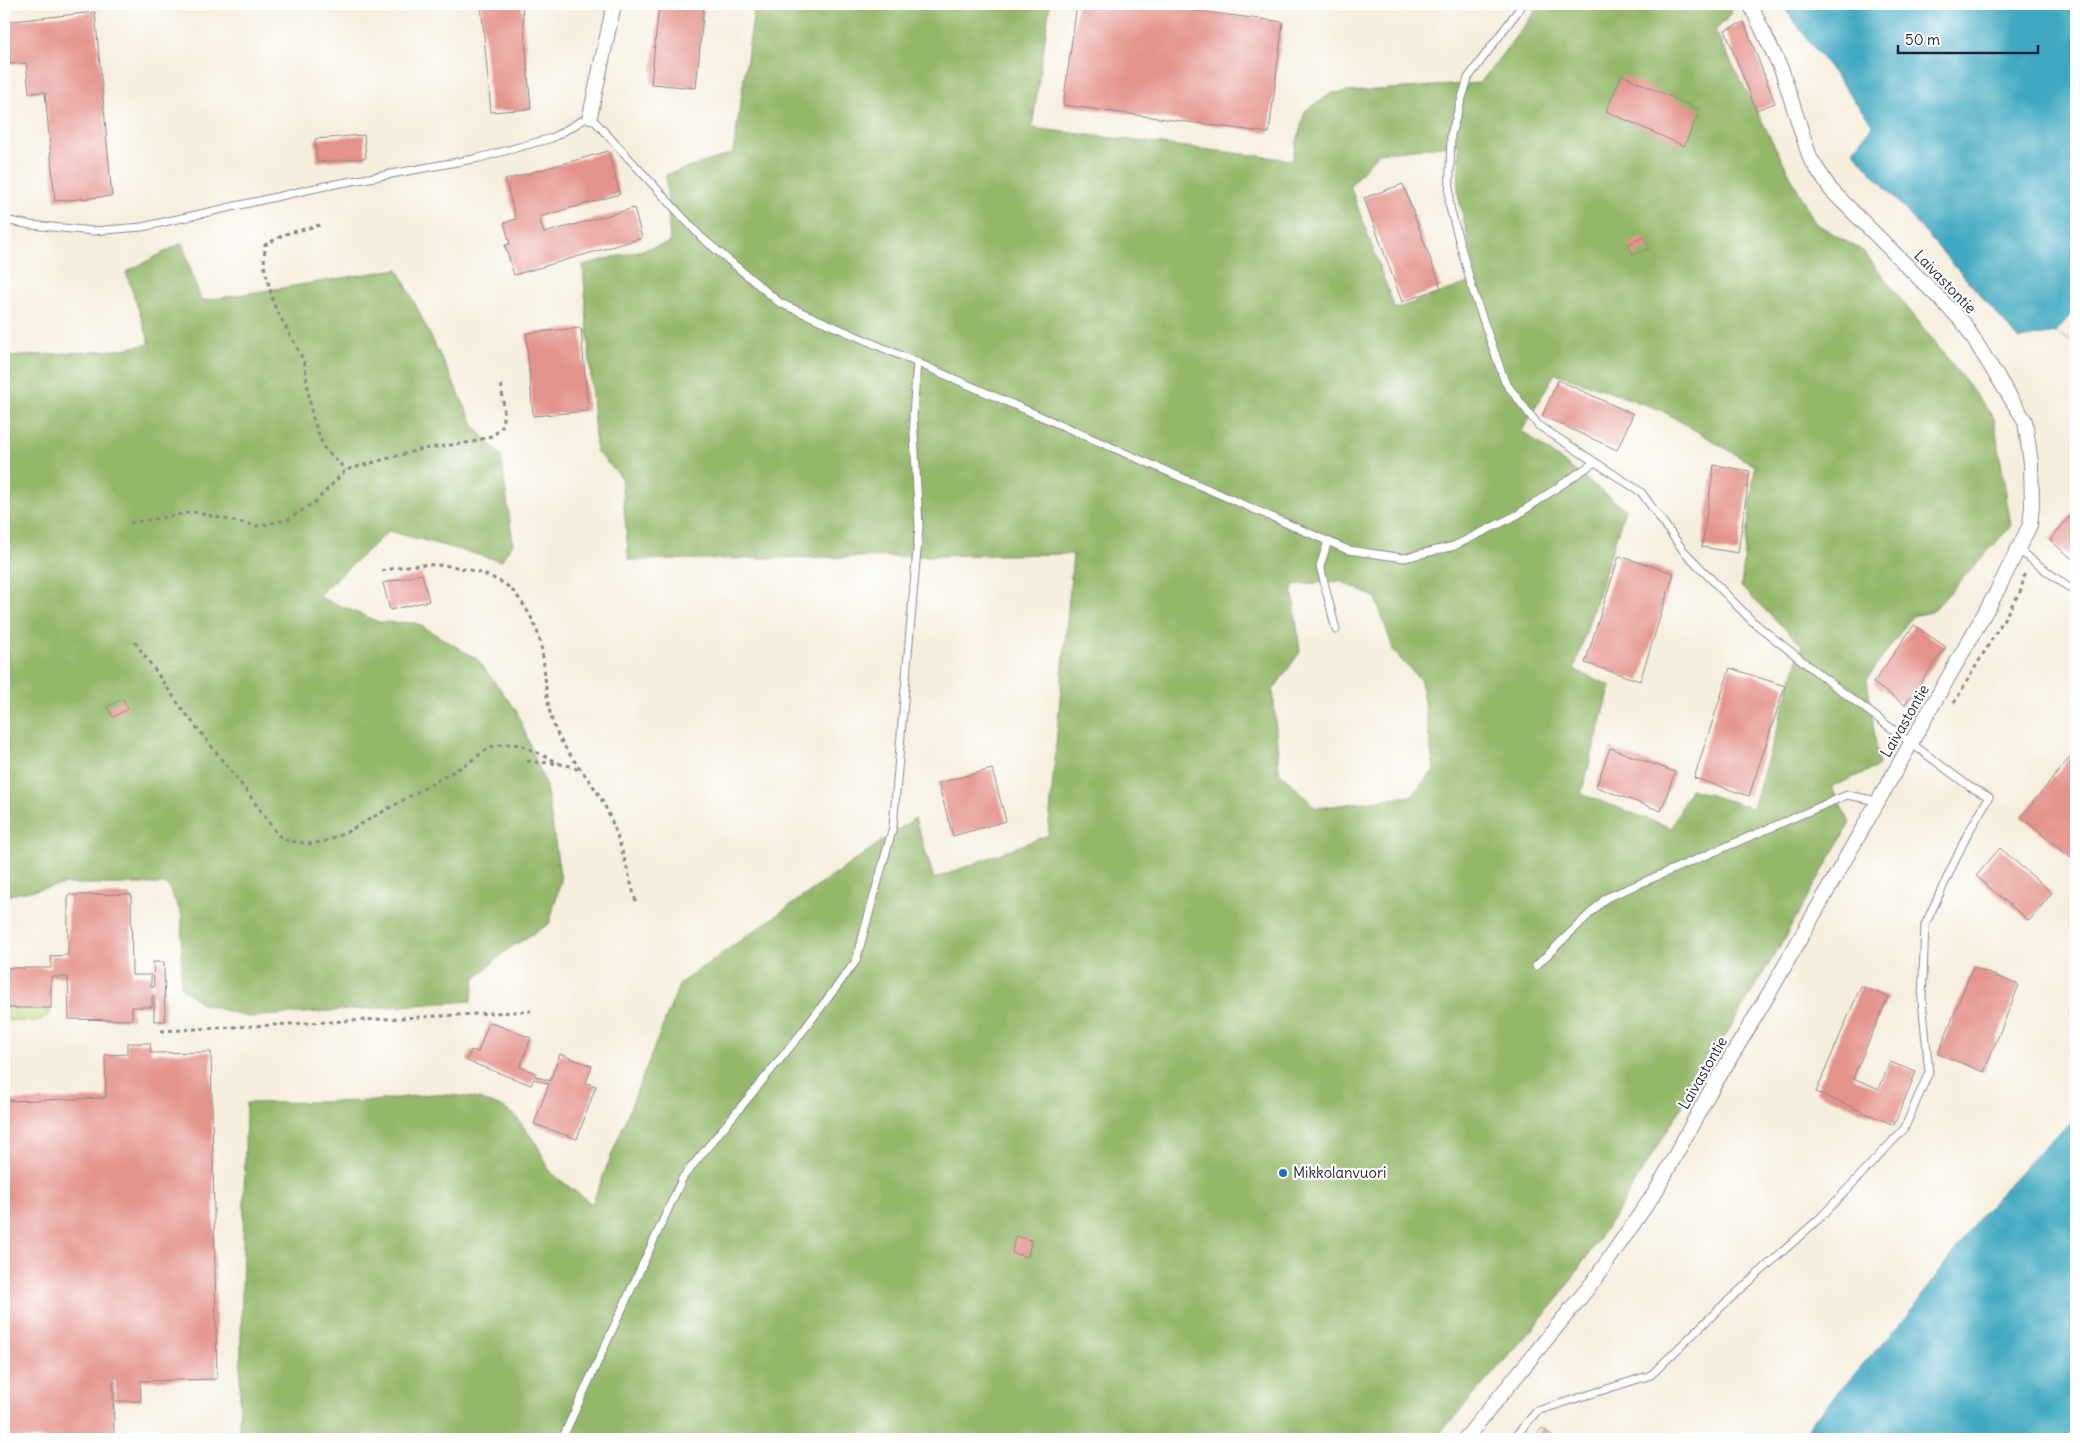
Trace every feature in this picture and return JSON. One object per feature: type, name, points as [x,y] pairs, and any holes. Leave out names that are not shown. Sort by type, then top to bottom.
[{"type":"street","points":[[590,116],[614,4]]},
{"type":"street","name":"Laivastontie","points":[[1465,1439],[1594,1282],[1656,1191],[1708,1095],[1767,997],[1995,595],[2030,525],[2032,506],[2030,463],[2025,421],[1963,322],[1831,190],[1810,158],[1782,71],[1750,4]]},
{"type":"lane","points":[[1513,1439],[1537,1411],[1651,1375],[1720,1308],[1821,1217],[1904,1129],[1929,1072],[1922,1000],[1925,925],[1967,835],[1989,798],[1970,787],[1911,743],[1752,621],[1683,550],[1641,492],[1538,425],[1505,382],[1473,291],[1449,204],[1452,134],[1468,78],[1523,4]]},
{"type":"lane","points":[[4,220],[31,225],[93,231],[142,227],[325,186],[479,158],[552,138],[590,116],[701,237],[780,303],[1348,550],[1404,558],[1454,546],[1517,515],[1595,462]]},
{"type":"lane","points":[[562,1439],[683,1177],[800,1035],[856,961],[893,827],[919,527],[913,416],[917,362]]},
{"type":"lane","points":[[1328,541],[1320,566],[1336,630]]},
{"type":"lane","points":[[2017,549],[2076,593]]},
{"type":"lane","points":[[1536,966],[1606,898],[1847,795],[1878,801]]},
{"type":"path","points":[[320,225],[285,234],[265,245],[264,265],[274,305],[304,361],[312,416],[324,448],[346,470]]},
{"type":"path","points":[[130,523],[193,512],[257,526],[287,520],[316,502],[346,470],[422,449],[474,442],[494,435],[502,427],[504,409],[501,382]]},
{"type":"path","points":[[382,571],[398,566],[422,564],[452,566],[505,583],[522,602],[536,628],[543,658],[544,681],[558,734],[598,795],[613,823],[636,902]]},
{"type":"path","points":[[135,642],[183,710],[248,793],[274,830],[288,841],[311,844],[325,841],[347,832],[465,765],[490,747],[505,744],[521,745],[559,764]]},
{"type":"path","points":[[527,761],[559,764],[576,768],[583,773]]},
{"type":"path","points":[[162,1031],[531,1010]]},
{"type":"green space","points":[[755,4],[1050,4],[1032,128],[1292,160],[1305,111],[1332,93],[1480,83],[1541,4],[1729,4],[1732,13],[1715,31],[1815,223],[1863,251],[1994,418],[2011,526],[1932,612],[1912,616],[1867,679],[1879,766],[1831,787],[1850,823],[1777,951],[1619,1209],[1556,1302],[1435,1439],[239,1439],[246,1103],[372,1101],[432,1094],[479,1099],[504,1108],[516,1117],[536,1143],[551,1173],[592,1204],[680,983],[915,818],[934,879],[1048,835],[1073,554],[629,560],[621,477],[596,451],[583,265],[670,243],[666,175],[733,153]],"holes":[[[1459,144],[1458,194],[1477,280],[1395,309],[1350,186],[1378,153]],[[1555,373],[1661,410],[1755,466],[1741,587],[1802,645],[1753,808],[1690,789],[1672,828],[1581,794],[1611,686],[1574,670],[1625,509],[1522,431]],[[1340,581],[1376,598],[1394,652],[1421,681],[1434,770],[1411,796],[1316,808],[1279,771],[1273,690],[1300,652],[1292,585]]]},
{"type":"green space","points":[[182,243],[201,301],[398,269],[475,427],[501,456],[513,543],[501,561],[389,531],[317,596],[379,622],[416,623],[477,659],[516,710],[546,786],[561,881],[549,924],[508,949],[475,979],[471,1001],[248,1017],[202,1004],[181,987],[182,915],[167,884],[66,884],[5,896],[4,354],[6,357],[116,350],[150,344],[126,272]]},
{"type":"green space","points":[[4,1008],[51,1008],[45,1018],[24,1021],[4,1020]]},
{"type":"water","points":[[1781,4],[2076,4],[2076,343],[2056,333],[2019,339],[1853,151],[1873,125]]},
{"type":"water","points":[[2076,1120],[2076,1439],[1802,1439],[1816,1417],[1906,1317],[1980,1216],[2044,1146]]},
{"type":"pier","points":[[2076,309],[2076,343],[2056,333]]},
{"type":"building","points":[[481,4],[522,4],[531,109],[491,112]]},
{"type":"building","points":[[659,4],[704,4],[696,88],[651,84]]},
{"type":"building","points":[[1077,4],[1144,4],[1283,22],[1269,133],[1063,105]]},
{"type":"building","points":[[95,12],[112,196],[55,201],[45,92],[29,93],[26,63],[9,64],[4,47],[4,22]]},
{"type":"building","points":[[1744,22],[1775,103],[1756,110],[1725,30]]},
{"type":"building","points":[[1622,75],[1700,110],[1684,146],[1606,111]]},
{"type":"building","points":[[364,135],[366,158],[317,162],[315,139]]},
{"type":"building","points":[[608,151],[620,194],[539,217],[544,233],[634,208],[642,238],[514,275],[505,245],[510,244],[504,223],[516,219],[505,180]]},
{"type":"building","points":[[1403,184],[1441,288],[1402,302],[1364,198]]},
{"type":"building","points":[[1644,237],[1649,248],[1633,255],[1628,244]]},
{"type":"building","points":[[581,328],[588,411],[533,416],[526,333]]},
{"type":"building","points":[[1558,380],[1633,414],[1617,450],[1542,416]]},
{"type":"building","points":[[1714,465],[1750,471],[1738,553],[1702,547]]},
{"type":"building","points":[[2076,509],[2076,562],[2050,540]]},
{"type":"building","points":[[1619,556],[1674,573],[1640,681],[1585,663]]},
{"type":"building","points":[[422,574],[429,601],[390,610],[383,583]]},
{"type":"building","points":[[1914,625],[1946,647],[1905,705],[1873,683]]},
{"type":"building","points":[[1730,668],[1785,686],[1749,796],[1694,778]]},
{"type":"building","points":[[123,699],[128,709],[113,717],[107,707]]},
{"type":"building","points":[[1610,748],[1675,772],[1661,811],[1596,787]]},
{"type":"building","points":[[2076,750],[2076,862],[2021,817]]},
{"type":"building","points":[[992,769],[1006,821],[953,836],[938,783]]},
{"type":"building","points":[[2000,848],[2052,893],[2029,921],[1976,876]]},
{"type":"building","points":[[131,894],[132,975],[151,975],[151,987],[154,987],[153,962],[164,962],[165,1021],[154,1021],[154,996],[152,996],[152,1007],[132,1007],[132,1019],[129,1020],[69,1019],[68,977],[51,977],[51,1008],[4,1008],[4,968],[51,968],[51,956],[68,955],[68,895]]},
{"type":"building","points":[[1973,967],[2019,985],[1984,1072],[1938,1054]]},
{"type":"building","points":[[1861,986],[1888,997],[1853,1078],[1879,1089],[1890,1062],[1916,1072],[1894,1125],[1816,1092]]},
{"type":"building","points":[[489,1022],[531,1038],[520,1067],[536,1073],[535,1076],[550,1081],[560,1054],[592,1066],[586,1083],[596,1086],[577,1139],[534,1124],[549,1084],[534,1079],[531,1085],[467,1061],[471,1050],[478,1052]]},
{"type":"building","points":[[127,1043],[150,1043],[151,1053],[211,1052],[217,1379],[140,1381],[141,1401],[115,1401],[115,1381],[113,1382],[114,1439],[4,1439],[4,1101],[106,1098],[105,1055],[127,1054]]},
{"type":"building","points":[[1015,1236],[1031,1240],[1028,1257],[1012,1253]]},
{"type":"building","points":[[1542,1428],[1555,1439],[1532,1439]]},
{"type":"place","name":"Mikkolanvuori","points":[[1283,1173]]}]
